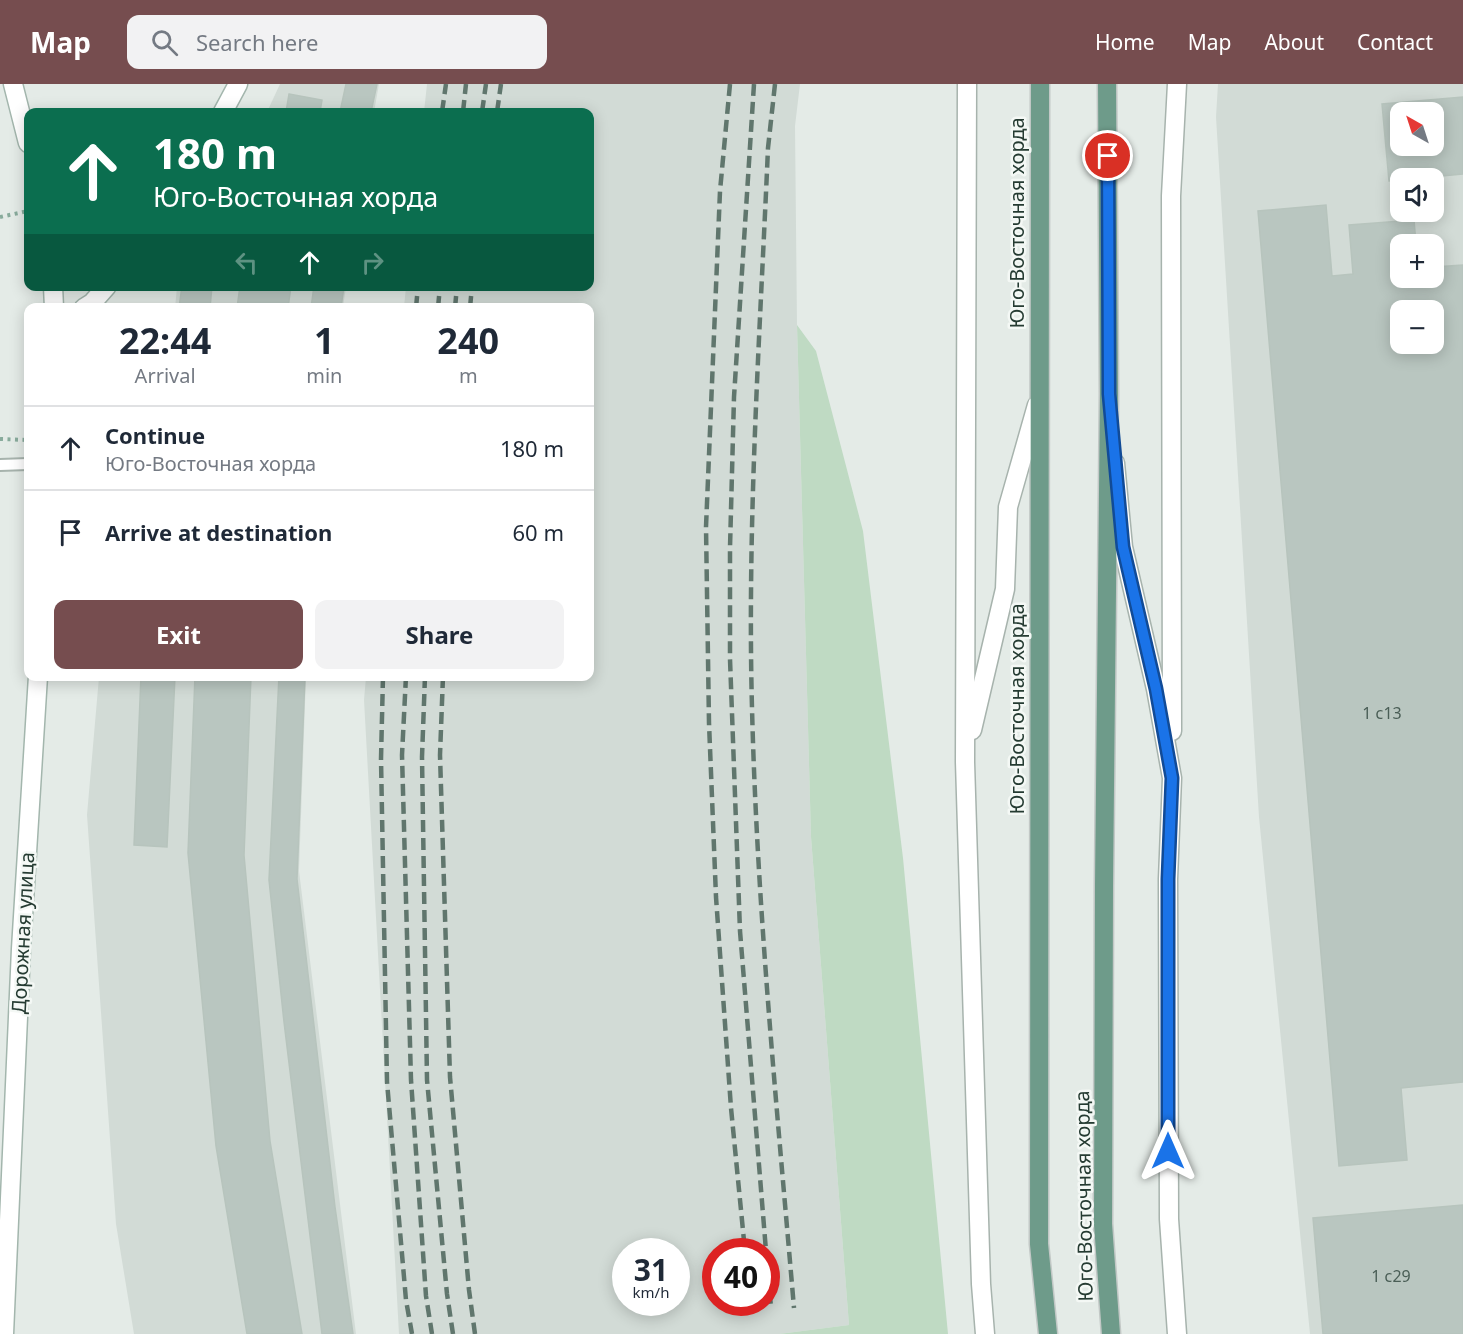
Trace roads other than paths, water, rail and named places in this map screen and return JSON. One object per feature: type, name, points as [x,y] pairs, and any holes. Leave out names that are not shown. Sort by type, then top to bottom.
[{"type":"main road","name":"Юго-Восточная хорда","points":[[1040,84],[1039,1244],[1048,1334]]},
{"type":"main road","name":"Юго-Восточная хорда","points":[[1107,84],[1109,394],[1103,1224],[1111,1334]]},
{"type":"street","points":[[13,84],[24,127]]},
{"type":"street","points":[[225,108],[238,84]]},
{"type":"street","points":[[967,84],[965,762],[980,1272],[985,1334]]},
{"type":"street","points":[[1177,84],[1171,196],[1172,778],[1168,879],[1169,1219],[1177,1334]]},
{"type":"street","points":[[92,303],[103,291]]},
{"type":"street","points":[[1109,394],[1123,547],[1156,689],[1172,778]]},
{"type":"street","points":[[965,762],[1005,589],[1008,507],[1039,398]]},
{"type":"street","name":"Дорожная улица","points":[[4,1334],[4,1207],[38,681]]},
{"type":"lane","points":[[0,465],[24,464]]},
{"type":"railway","points":[[443,108],[446,84]]},
{"type":"railway","points":[[463,108],[466,84]]},
{"type":"railway","points":[[483,108],[486,84]]},
{"type":"railway","points":[[498,108],[501,84]]},
{"type":"railway","points":[[730,84],[720,191],[706,527],[709,723],[716,897],[731,1108],[744,1238]]},
{"type":"railway","points":[[754,84],[734,397],[730,659],[740,931],[765,1238]]},
{"type":"railway","points":[[775,84],[768,148],[755,428],[751,568],[752,708],[763,933],[794,1308]]},
{"type":"railway","points":[[416,303],[418,291]]},
{"type":"railway","points":[[438,303],[440,291]]},
{"type":"railway","points":[[455,303],[457,291]]},
{"type":"railway","points":[[470,303],[472,291]]},
{"type":"railway","points":[[383,681],[381,759],[387,1082],[406,1300],[412,1334]]},
{"type":"railway","points":[[406,681],[402,755],[411,1080],[426,1296],[432,1334]]},
{"type":"railway","points":[[425,681],[422,757],[427,1080],[447,1294],[453,1334]]},
{"type":"railway","points":[[443,681],[440,755],[450,1077],[475,1334]]}]
